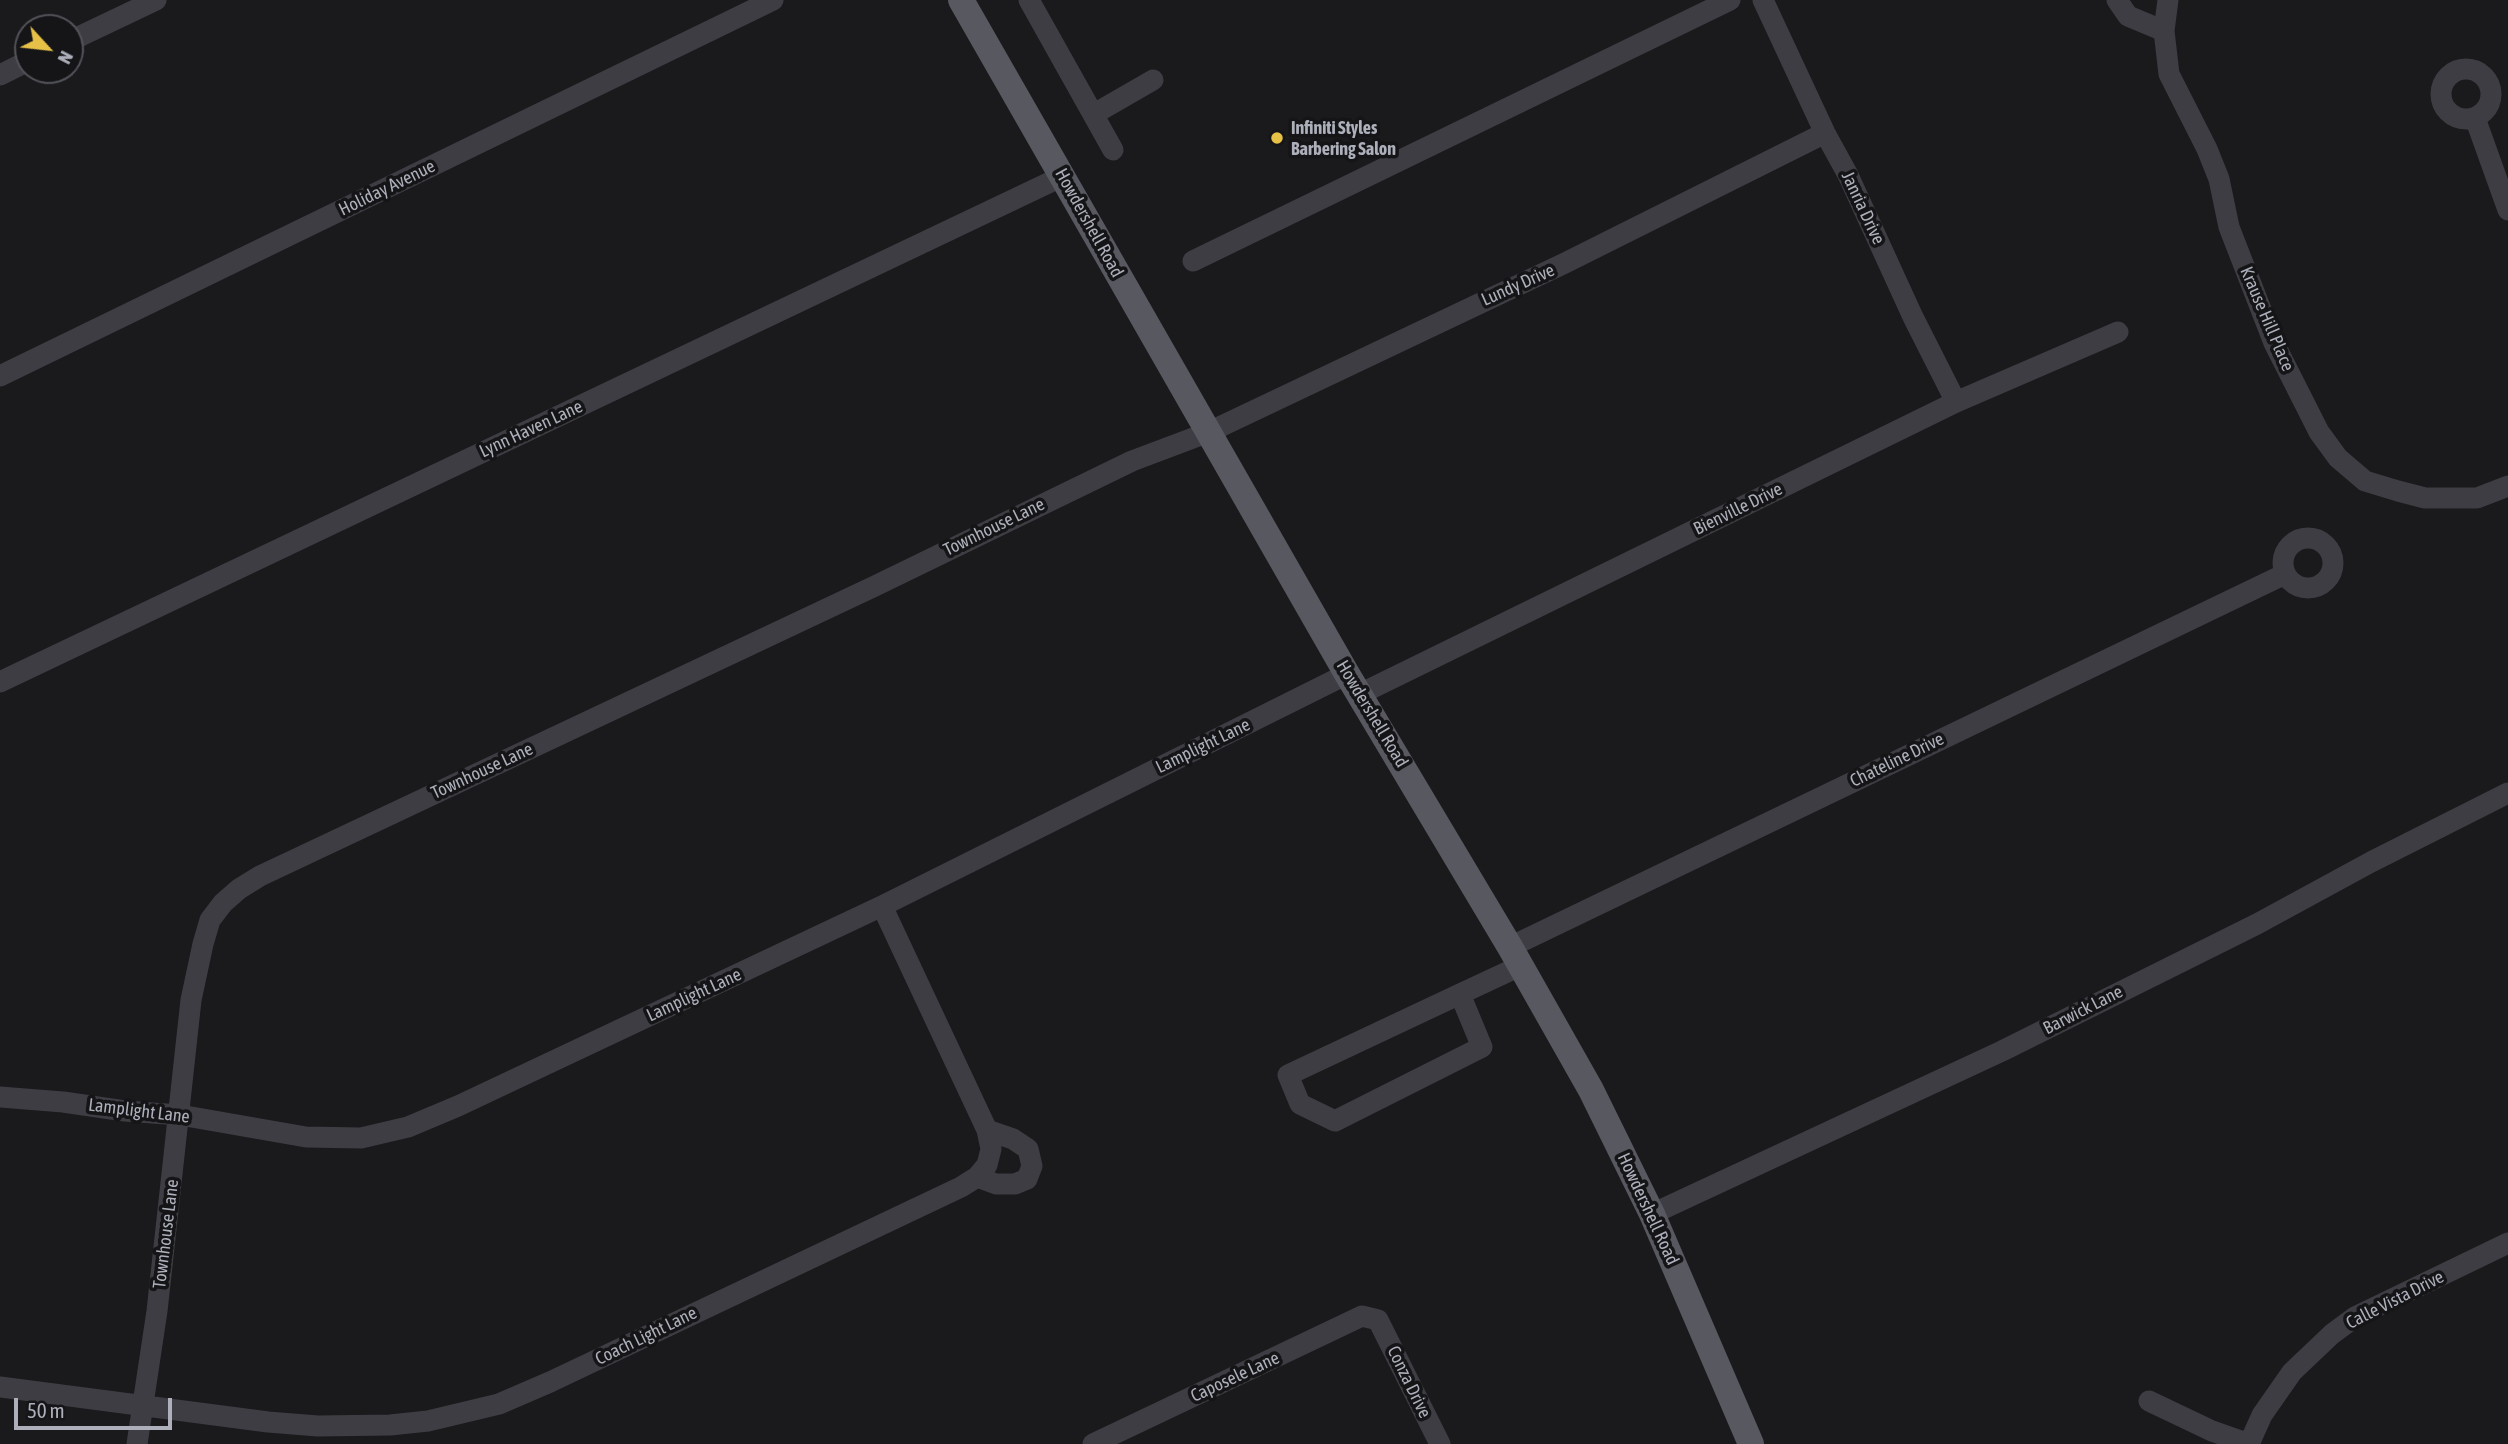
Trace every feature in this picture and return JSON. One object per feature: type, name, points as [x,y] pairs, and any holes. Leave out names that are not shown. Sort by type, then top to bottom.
[{"type":"main road","name":"Howdershell Road","points":[[961,0],[1591,1090],[1652,1214],[1745,1442]]},
{"type":"street","points":[[84,34],[156,0]]},
{"type":"street","name":"Holiday Avenue","points":[[0,376],[773,0]]},
{"type":"street","points":[[1029,0],[1113,150]]},
{"type":"street","points":[[1194,261],[1730,0]]},
{"type":"street","points":[[2117,0],[2127,16],[2164,31]]},
{"type":"street","name":"Krause Hill Place","points":[[2168,0],[2164,31],[2169,74],[2219,179],[2229,227],[2274,343],[2319,432],[2338,458],[2365,481],[2425,498],[2477,498],[2508,486]]},
{"type":"street","name":"Janria Drive","points":[[1766,7],[1956,402]]},
{"type":"street","points":[[1094,114],[1153,80]]},
{"type":"street","points":[[2475,118],[2508,210]]},
{"type":"street","name":"Lundy Drive","points":[[1209,432],[1565,263],[1825,133]]},
{"type":"street","name":"Lynn Haven Lane","points":[[0,682],[1063,176]]},
{"type":"street","name":"Bienville Drive","points":[[1354,684],[1956,402],[2119,332]]},
{"type":"street","name":"Townhouse Lane","points":[[137,1444],[157,1311],[191,1000],[202,944],[210,920],[223,903],[260,876],[875,586],[1132,461],[1209,432]]},
{"type":"street","name":"Chateline Drive","points":[[1460,994],[1482,1047],[1335,1121],[1300,1104],[1288,1075],[1460,994],[1515,956],[2285,573]]},
{"type":"street","name":"Lamplight Lane","points":[[0,1097],[180,1115],[306,1137],[361,1138],[408,1127],[471,1101],[1354,684]]},
{"type":"street","name":"Barwick Lane","points":[[1652,1214],[2002,1051],[2257,924],[2371,862],[2508,793]]},
{"type":"street","points":[[881,906],[987,1130],[991,1149],[987,1165],[977,1177],[996,1184],[1015,1184],[1027,1179],[1032,1166],[1028,1149],[1013,1139],[987,1130]]},
{"type":"street","name":"Coach Light Lane","points":[[0,1387],[391,1435],[428,1421],[499,1404],[550,1382],[690,1314],[767,1281],[977,1177]]},
{"type":"street","name":"Calle Vista Drive","points":[[2148,1401],[2212,1431],[2249,1444],[2262,1415],[2292,1372],[2332,1334],[2356,1317],[2508,1243]]},
{"type":"street","name":"Caposele Lane","points":[[1093,1444],[1362,1316],[1378,1320]]},
{"type":"street","name":"Conza Drive","points":[[1378,1320],[1440,1444]]},
{"type":"place","name":"Infiniti Styles Barbering Salon","points":[[1277,138]]}]
